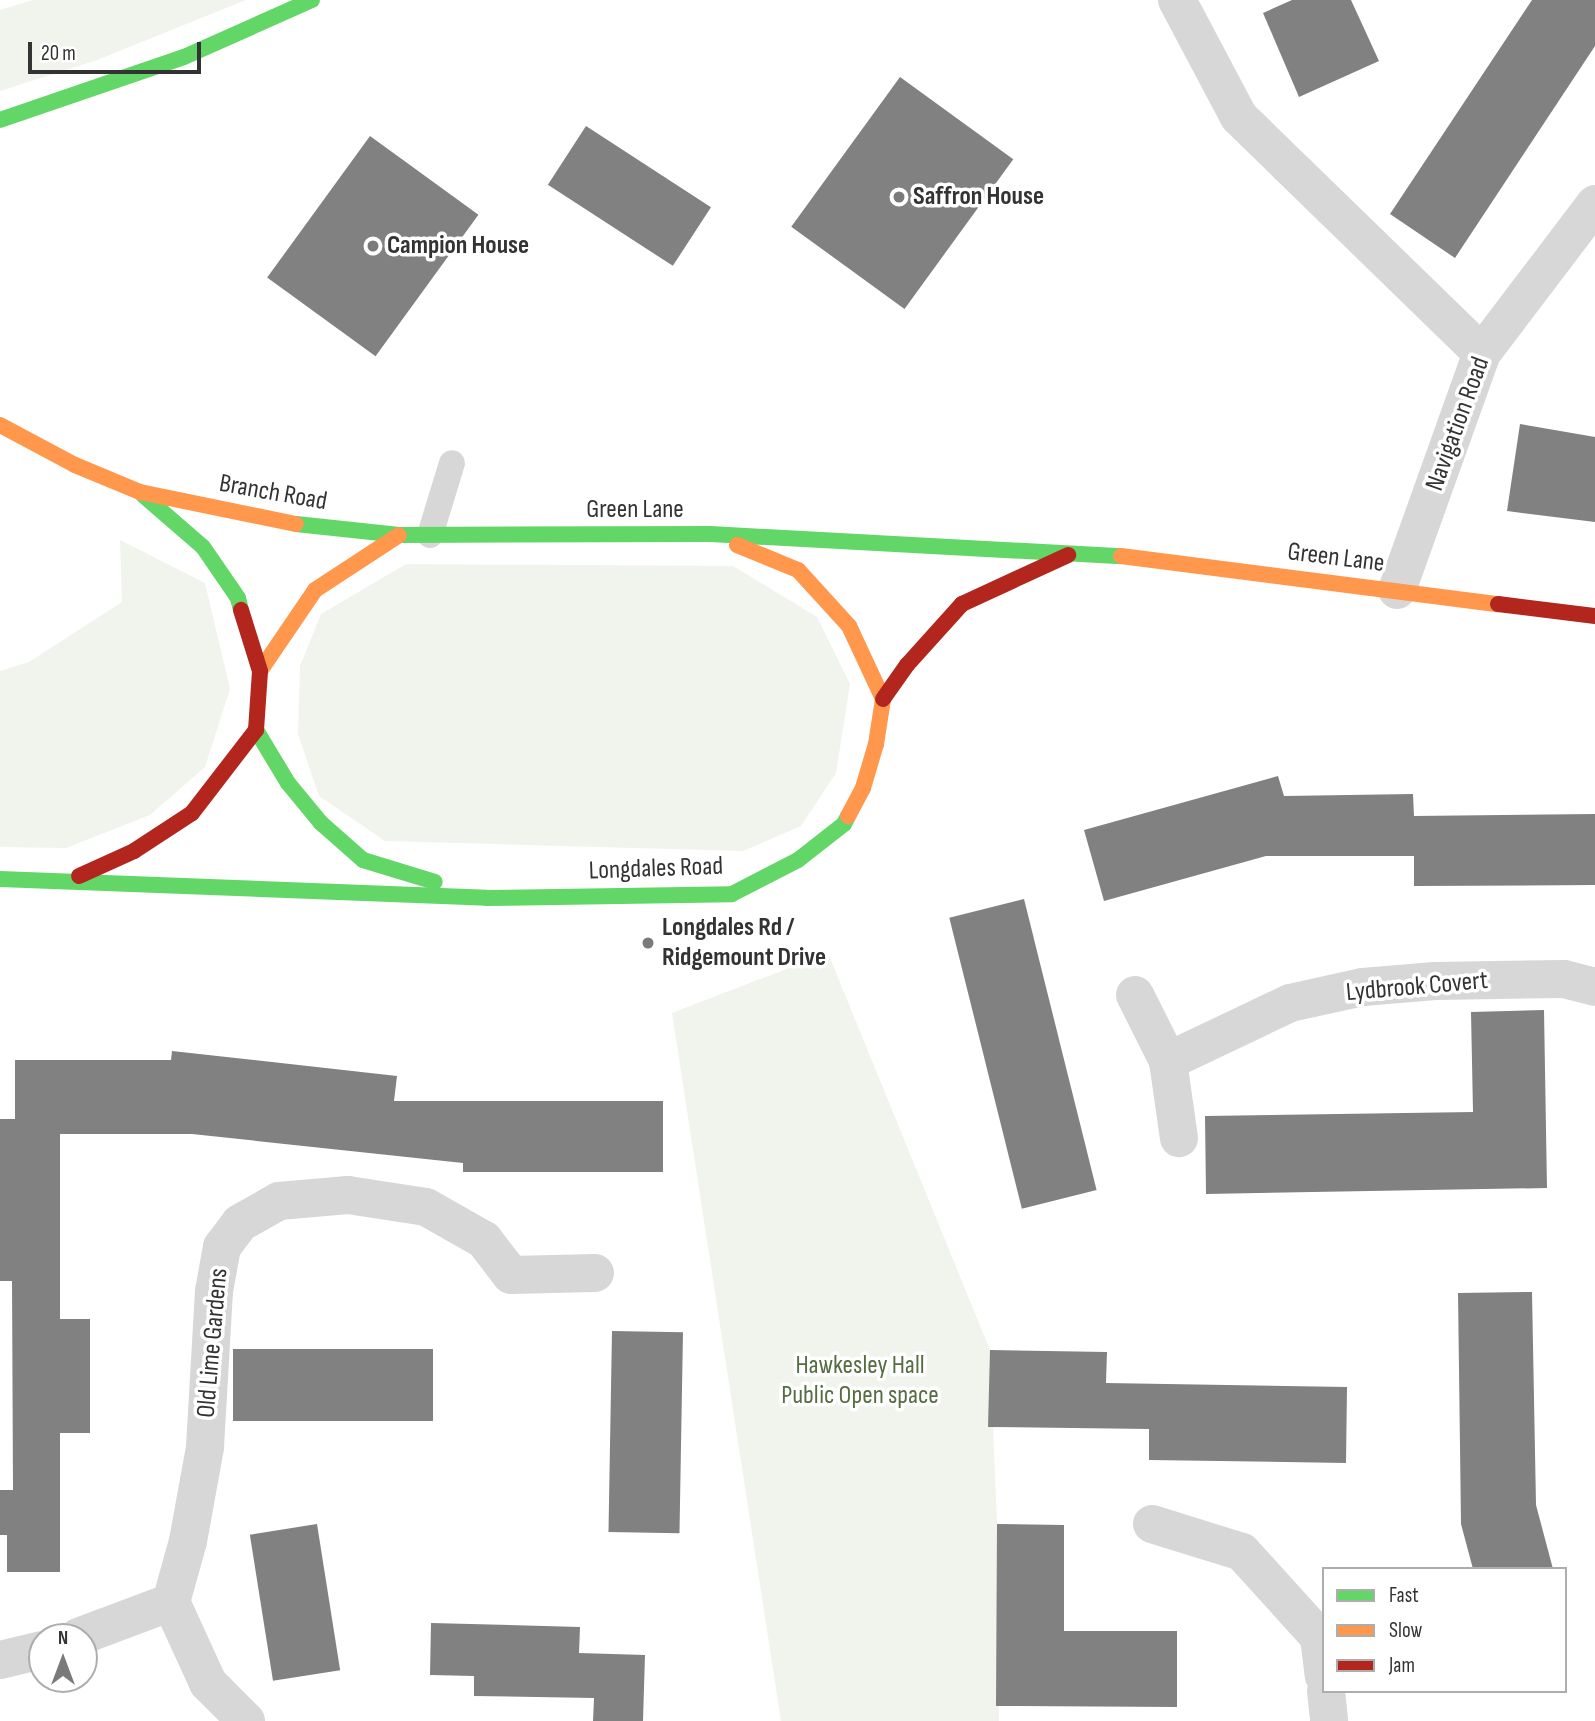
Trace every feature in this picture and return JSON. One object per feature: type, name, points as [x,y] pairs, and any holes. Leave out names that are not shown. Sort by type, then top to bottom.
[{"type":"main road","points":[[0,120],[184,57],[312,0]]},
{"type":"main road","name":"Branch Road","points":[[0,425],[75,465],[140,492],[282,523],[399,535]]},
{"type":"main road","name":"Branch Road","points":[[140,492],[203,547],[239,598],[260,671]]},
{"type":"main road","points":[[710,534],[798,570],[849,626],[883,699]]},
{"type":"main road","name":"Green Lane","points":[[399,535],[710,534],[1126,556],[1595,616]]},
{"type":"main road","points":[[256,730],[260,671],[315,590],[399,535]]},
{"type":"main road","name":"Green Lane","points":[[883,699],[907,665],[962,604],[1069,554]]},
{"type":"main road","name":"Longdales Road","points":[[0,879],[487,898],[732,894],[798,860],[844,824],[863,788],[876,744],[883,699]]},
{"type":"main road","name":"Longdales Road","points":[[71,880],[134,851],[192,813],[256,730],[288,783],[321,823],[363,860],[487,898]]},
{"type":"street","points":[[1177,0],[1239,117],[1482,352]]},
{"type":"street","name":"Navigation Road","points":[[1397,590],[1482,352],[1595,204]]},
{"type":"street","name":"Lydbrook Covert","points":[[1168,1061],[1290,1003],[1363,987],[1435,981],[1564,979],[1595,987]]},
{"type":"street","points":[[1135,995],[1168,1061],[1179,1138]]},
{"type":"street","name":"Old Lime Gardens","points":[[171,1602],[188,1541],[205,1447],[214,1291],[222,1247],[240,1223],[279,1200],[348,1195],[426,1207],[484,1240],[511,1275],[595,1273]]},
{"type":"street","points":[[1152,1524],[1242,1552],[1319,1637],[1322,1660]]},
{"type":"street","points":[[98,1629],[171,1602],[208,1683],[246,1721]]},
{"type":"street","points":[[0,1660],[28,1653]]},
{"type":"street","points":[[1326,1693],[1329,1721]]},
{"type":"lane","points":[[429,535],[452,463]]},
{"type":"green space","points":[[33,0],[246,0],[97,60],[0,91],[0,10]]},
{"type":"green space","points":[[120,540],[205,583],[230,689],[205,767],[150,815],[66,848],[0,847],[0,671],[29,662],[122,602]]},
{"type":"green space","points":[[406,564],[733,566],[817,617],[850,684],[836,773],[801,826],[743,851],[385,841],[319,796],[298,734],[300,666],[321,614]]},
{"type":"green space","name":"Hawkesley Hall Public Open space","points":[[828,953],[990,1350],[997,1524],[999,1721],[781,1721],[672,1013]]},
{"type":"building","points":[[1292,0],[1351,0],[1379,61],[1299,97],[1263,13]]},
{"type":"building","points":[[1532,0],[1595,0],[1595,46],[1455,258],[1390,214]]},
{"type":"building","name":"Saffron House","points":[[900,77],[1013,159],[905,309],[791,227]]},
{"type":"building","points":[[586,126],[711,207],[673,266],[548,185]]},
{"type":"building","name":"Campion House","points":[[370,136],[478,215],[376,356],[267,278]]},
{"type":"building","points":[[1520,424],[1595,437],[1595,522],[1507,511]]},
{"type":"building","points":[[1278,776],[1284,796],[1413,794],[1414,816],[1595,814],[1595,885],[1414,886],[1414,856],[1266,856],[1104,901],[1084,830]]},
{"type":"building","points":[[1024,899],[1097,1190],[1022,1209],[949,918]]},
{"type":"building","points":[[1544,1010],[1547,1188],[1206,1194],[1205,1116],[1473,1112],[1471,1012]]},
{"type":"building","points":[[172,1051],[397,1076],[394,1101],[663,1101],[663,1172],[463,1172],[463,1163],[192,1134],[60,1134],[60,1319],[90,1319],[90,1433],[60,1433],[60,1572],[7,1572],[7,1535],[0,1535],[0,1490],[13,1490],[12,1281],[0,1281],[0,1119],[15,1119],[15,1060],[171,1060]]},
{"type":"building","points":[[1532,1292],[1536,1505],[1552,1567],[1472,1567],[1461,1524],[1458,1293]]},
{"type":"building","points":[[612,1331],[683,1332],[679,1533],[608,1532]]},
{"type":"building","points":[[233,1349],[433,1349],[433,1421],[233,1421]]},
{"type":"building","points":[[990,1350],[1107,1352],[1106,1383],[1347,1387],[1346,1463],[1149,1460],[1149,1429],[988,1427]]},
{"type":"building","points":[[317,1524],[340,1670],[273,1681],[250,1535]]},
{"type":"building","points":[[997,1524],[1064,1525],[1064,1631],[1177,1631],[1177,1707],[996,1706]]},
{"type":"building","points":[[431,1623],[580,1627],[579,1653],[645,1655],[643,1721],[593,1721],[594,1698],[474,1696],[474,1676],[430,1675]]},
{"type":"traffic: fast","points":[[0,120],[184,57],[312,0]]},
{"type":"traffic: fast","points":[[143,495],[203,547],[238,598],[241,610]]},
{"type":"traffic: fast","points":[[296,524],[399,535],[710,534],[1121,556]]},
{"type":"traffic: fast","points":[[256,730],[288,783],[321,823],[363,860],[435,882]]},
{"type":"traffic: fast","points":[[0,879],[487,898],[732,894],[798,860],[844,824],[848,816]]},
{"type":"traffic: slow","points":[[0,425],[75,465],[140,492],[296,524]]},
{"type":"traffic: slow","points":[[260,671],[315,590],[399,535]]},
{"type":"traffic: slow","points":[[737,545],[798,570],[849,626],[883,699],[876,744],[863,788],[848,816]]},
{"type":"traffic: slow","points":[[1121,556],[1498,604]]},
{"type":"traffic: jam","points":[[883,699],[907,665],[962,604],[1068,555]]},
{"type":"traffic: jam","points":[[1498,604],[1595,616]]},
{"type":"traffic: jam","points":[[79,876],[134,851],[192,813],[256,730],[260,671],[241,610]]},
{"type":"place","name":"Saffron House","points":[[899,197]]},
{"type":"place","name":"Campion House","points":[[373,246]]},
{"type":"place","name":"Longdales Rd / Ridgemount Drive","points":[[648,943]]}]
